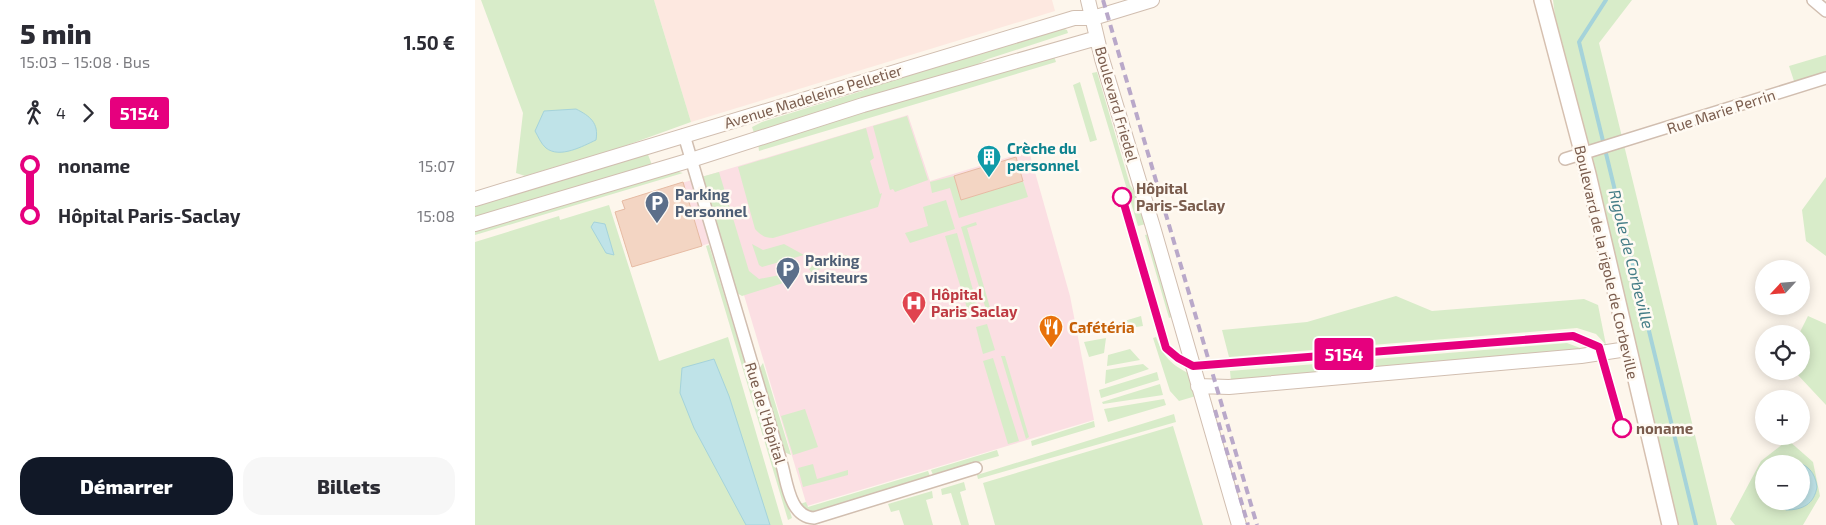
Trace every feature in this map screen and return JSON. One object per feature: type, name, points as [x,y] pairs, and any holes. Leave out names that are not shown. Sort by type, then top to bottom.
[{"type":"main road","name":"Boulevard de la rigole de Corbeville","points":[[1542,0],[1583,154],[1669,525]]},
{"type":"street","name":"Boulevard Friedel","points":[[1088,0],[1097,38],[1239,525]]},
{"type":"street","name":"Avenue Madeleine Pelletier","points":[[475,199],[1074,18],[1093,18],[1153,0]]},
{"type":"street","points":[[1813,0],[1826,11]]},
{"type":"street","name":"Avenue Madeleine Pelletier","points":[[475,224],[691,160],[863,105],[1097,38]]},
{"type":"street","name":"Rue Marie Perrin","points":[[1565,159],[1616,145],[1826,78]]},
{"type":"street","name":"Rue de l'Hôpital","points":[[684,135],[792,500],[799,513],[805,517],[814,518],[976,468]]},
{"type":"street","points":[[1198,386],[1229,387],[1581,356],[1627,349]]},
{"type":"shaded area","points":[[654,0],[1052,0],[1055,11],[691,122]]},
{"type":"shaded area","name":"Hôpital Paris Saclay","points":[[908,115],[930,181],[1029,151],[1070,296],[1094,420],[807,506],[727,238],[632,267],[615,212],[624,209],[622,201]]},
{"type":"green space","points":[[481,0],[654,0],[691,122],[619,148],[525,176],[516,173],[523,113]]},
{"type":"green space","points":[[1553,0],[1632,0],[1599,43],[1717,525],[1678,525],[1558,40]]},
{"type":"green space","points":[[1061,28],[1067,30],[1068,33],[988,59],[964,71],[754,133],[752,127],[762,122],[862,91],[898,76]]},
{"type":"green space","points":[[1826,55],[1826,75],[1795,84],[1789,66]]},
{"type":"green space","points":[[1054,56],[1056,62],[759,151],[758,143]]},
{"type":"green space","points":[[1097,72],[1130,185],[1136,194],[1146,224],[1138,226],[1092,73]]},
{"type":"green space","points":[[1080,82],[1097,140],[1090,142],[1073,85]]},
{"type":"green space","points":[[907,116],[928,180],[895,192],[893,189],[890,190],[873,126]]},
{"type":"green space","points":[[866,128],[874,158],[870,161],[880,194],[882,193],[878,207],[773,238],[763,236],[755,229],[738,167]]},
{"type":"green space","points":[[647,152],[652,165],[475,218],[475,203]]},
{"type":"green space","points":[[671,170],[683,173],[475,235],[475,229]]},
{"type":"green space","points":[[719,172],[749,271],[759,279],[780,275],[783,283],[742,296],[737,293],[701,177]]},
{"type":"green space","points":[[954,176],[961,200],[1023,181],[1028,197],[959,218],[950,188],[932,193],[930,182]]},
{"type":"green space","points":[[1826,177],[1826,256],[1806,241],[1802,210]]},
{"type":"green space","points":[[946,200],[955,229],[910,243],[905,233],[928,226],[923,207]]},
{"type":"green space","points":[[609,205],[659,361],[728,337],[783,525],[475,525],[475,242],[559,216],[560,220]]},
{"type":"green space","points":[[976,222],[977,225],[967,228],[991,311],[987,313],[961,227]]},
{"type":"green space","points":[[957,233],[980,315],[970,318],[945,236]]},
{"type":"green space","points":[[1149,234],[1174,316],[1169,318],[1145,235]]},
{"type":"green space","points":[[752,244],[763,250],[784,244],[804,255],[762,267],[759,265]]},
{"type":"green space","points":[[709,245],[792,518],[788,520],[706,246]]},
{"type":"green space","points":[[846,255],[852,259],[811,272],[809,269],[814,264]]},
{"type":"green space","points":[[1396,296],[1432,311],[1584,299],[1598,305],[1606,345],[1596,334],[1577,328],[1229,357],[1222,330],[1307,322]]},
{"type":"green space","points":[[1141,316],[1143,326],[1117,330],[1111,325]]},
{"type":"green space","points":[[1808,316],[1826,324],[1826,405],[1803,380],[1810,380],[1810,325],[1804,325]]},
{"type":"green space","points":[[987,324],[995,350],[983,354],[976,327]]},
{"type":"green space","points":[[1156,337],[1169,359],[1190,374],[1196,396],[1179,401],[1170,391],[1153,338]]},
{"type":"green space","points":[[1106,338],[1104,353],[1089,357],[1084,342]]},
{"type":"green space","points":[[1567,343],[1583,349],[1231,381],[1230,371]]},
{"type":"green space","points":[[1130,349],[1140,360],[1107,366],[1108,355]]},
{"type":"green space","points":[[1001,356],[1005,356],[1029,437],[1026,439]]},
{"type":"green space","points":[[993,358],[1019,441],[1008,444],[983,361]]},
{"type":"green space","points":[[763,363],[791,455],[784,452],[759,369]]},
{"type":"green space","points":[[1143,364],[1149,369],[1105,384],[1106,370]]},
{"type":"green space","points":[[1157,372],[1159,380],[1101,398],[1099,390]]},
{"type":"green space","points":[[1160,384],[1163,395],[1103,404],[1102,402]]},
{"type":"green space","points":[[1164,399],[1166,405],[1108,422],[1104,409]]},
{"type":"green space","points":[[805,409],[818,447],[793,455],[781,416]]},
{"type":"green space","points":[[1174,414],[1176,422],[978,479],[977,475]]},
{"type":"green space","points":[[1094,421],[1095,427],[1032,446],[1031,441]]},
{"type":"green space","points":[[1173,426],[1203,525],[995,525],[983,483]]},
{"type":"green space","points":[[1782,445],[1794,445],[1805,455],[1769,455]]},
{"type":"green space","points":[[997,450],[999,456],[933,475],[931,470]]},
{"type":"green space","points":[[1810,459],[1813,462],[1820,496],[1803,525],[1735,525],[1730,519],[1755,472],[1755,510],[1810,510]]},
{"type":"green space","points":[[813,464],[817,479],[848,470],[848,475],[803,487],[798,468]]},
{"type":"green space","points":[[928,471],[930,476],[813,512],[805,510],[800,504],[806,502],[808,507]]},
{"type":"green space","points":[[964,482],[966,490],[960,492],[969,525],[961,525],[951,493],[942,495],[941,489]]},
{"type":"green space","points":[[932,491],[933,498],[926,500],[933,525],[904,525],[899,510],[891,512],[888,504]]},
{"type":"water","points":[[576,109],[585,114],[595,125],[596,140],[565,152],[552,151],[546,148],[535,131],[544,111]]},
{"type":"water","points":[[594,222],[605,224],[614,255],[606,253],[591,227]]},
{"type":"water","points":[[714,359],[729,396],[770,525],[746,525],[694,428],[680,393],[682,368]]},
{"type":"water","points":[[1810,470],[1815,477],[1817,487],[1810,502]]},
{"type":"building","name":"Crèche du personnel","points":[[1016,157],[1023,181],[961,200],[954,176]]},
{"type":"building","name":"Parking Personnel","points":[[683,182],[702,246],[632,267],[615,212],[625,209],[622,201]]},
{"type":"waterway","name":"Rigole de Corbeville","points":[[1606,0],[1579,42],[1696,525]]},
{"type":"railway","points":[[1103,0],[1257,525]]},
{"type":"railway","points":[[1215,410],[1248,525]]},
{"type":"bus line","name":"5154","points":[[1122,197],[1166,348],[1178,358],[1193,366],[1573,336],[1599,347],[1603,354],[1622,428]]},
{"type":"place","name":"Crèche du personnel","points":[[989,178]]},
{"type":"place","name":"Hôpital Paris-Saclay","points":[[1122,197]]},
{"type":"place","name":"Parking Personnel","points":[[657,224]]},
{"type":"place","name":"Parking visiteurs","points":[[788,290]]},
{"type":"place","name":"Hôpital Paris Saclay","points":[[914,324]]},
{"type":"place","name":"Cafétéria","points":[[1051,348]]},
{"type":"place","name":"noname","points":[[1622,428]]}]
